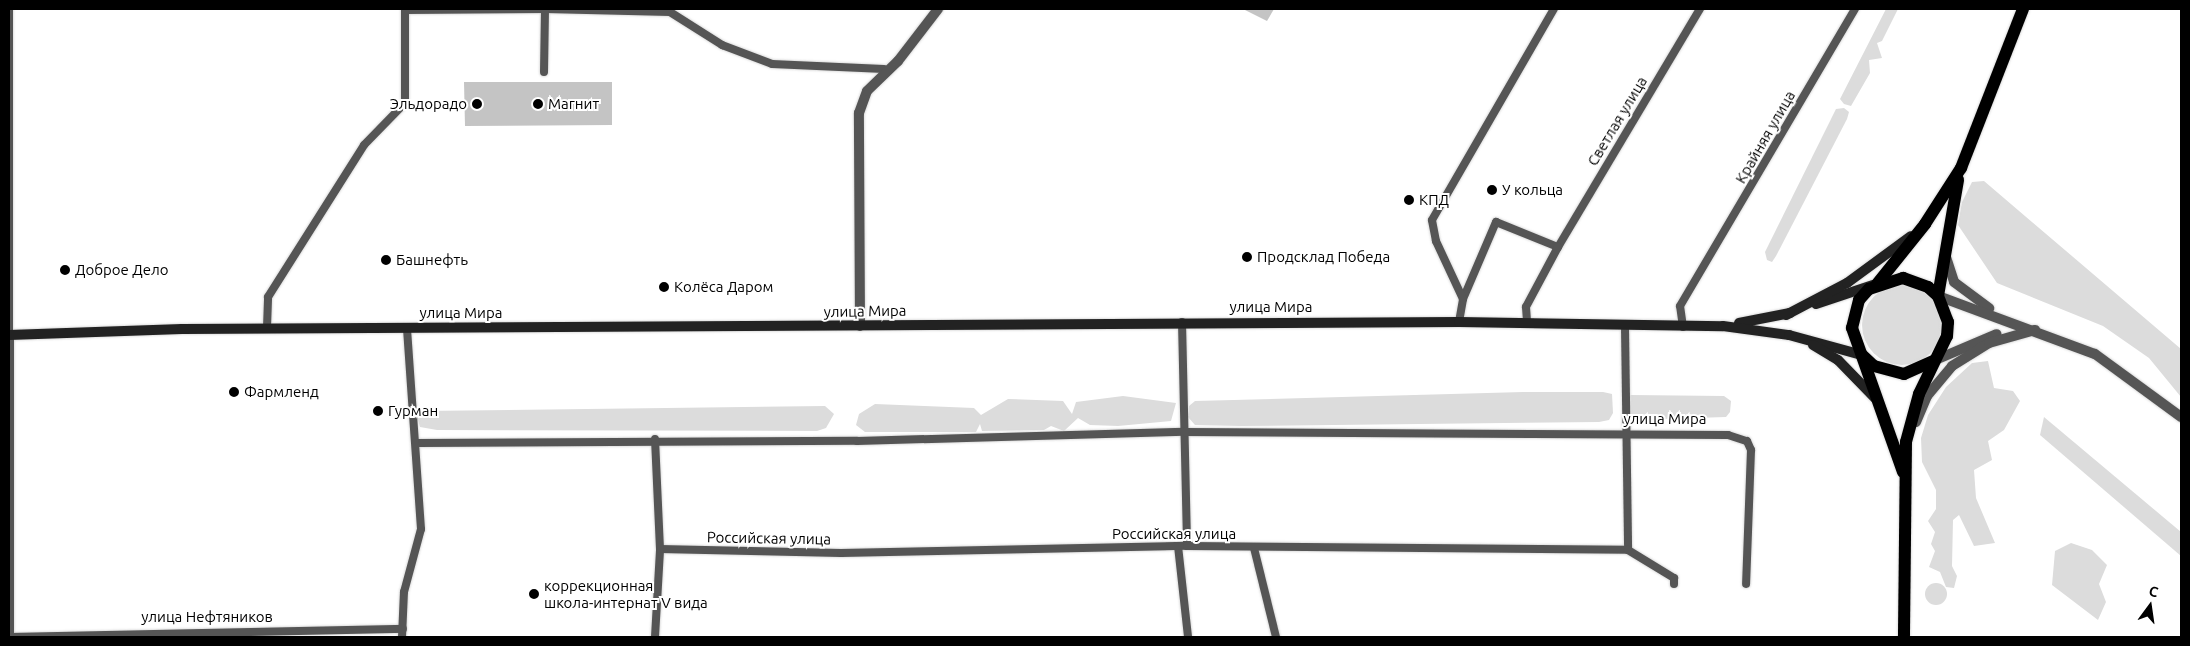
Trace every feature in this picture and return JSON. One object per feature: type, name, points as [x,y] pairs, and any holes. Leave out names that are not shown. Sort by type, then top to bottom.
[{"type":"main road","points":[[1904,637],[1903,472],[1910,421],[1933,361],[1942,350],[1948,322],[1938,296],[1944,247],[1961,168],[2023,9]]},
{"type":"main road","points":[[1903,472],[1854,335],[1854,314],[1859,300],[1877,284],[1925,224],[1961,168]]},
{"type":"main road","points":[[1786,315],[1847,283],[1925,224]]},
{"type":"main road","points":[[1723,326],[1786,315],[1877,284],[1903,278],[1916,280],[1938,296]]},
{"type":"main road","name":"улица Мира","points":[[11,336],[267,328],[860,326],[1182,322],[1459,322],[1625,327],[1723,326]]},
{"type":"main road","points":[[1723,326],[1789,335],[1862,355],[1881,369],[1904,374],[1933,361]]},
{"type":"main road","points":[[1789,335],[1838,360],[1877,401]]},
{"type":"street","points":[[9,9],[12,637]]},
{"type":"street","points":[[267,328],[268,297],[364,145],[405,103],[405,10],[545,9],[670,12],[722,45],[772,64],[884,70]]},
{"type":"street","points":[[544,72],[545,9]]},
{"type":"street","points":[[860,326],[859,113],[866,90],[884,70],[898,61],[938,9]]},
{"type":"street","points":[[1463,299],[1436,241],[1432,220],[1554,9]]},
{"type":"street","name":"Светлая улица","points":[[1527,323],[1526,307],[1558,246],[1700,9]]},
{"type":"street","name":"Крайняя улица","points":[[1683,327],[1680,306],[1699,278],[1855,9]]},
{"type":"street","points":[[1459,322],[1463,299],[1496,222],[1558,246]]},
{"type":"street","points":[[1944,247],[1948,268],[1963,292],[2018,324]]},
{"type":"street","points":[[1938,296],[2035,330],[2095,354],[2181,417]]},
{"type":"street","points":[[1182,322],[1187,546]]},
{"type":"street","points":[[1625,327],[1628,550],[1674,578],[1674,584]]},
{"type":"street","points":[[402,633],[404,592],[421,529],[418,443],[407,328]]},
{"type":"street","points":[[1933,361],[1978,339],[2035,330]]},
{"type":"street","points":[[1903,472],[1917,420],[1938,379],[1969,353],[2035,330]]},
{"type":"street","name":"улица Мира","points":[[418,443],[655,439],[857,441],[1184,432],[1728,435],[1747,441],[1751,450],[1746,584]]},
{"type":"street","points":[[655,439],[660,550],[655,637]]},
{"type":"street","points":[[1178,546],[1188,637]]},
{"type":"street","name":"Российская улица","points":[[660,550],[841,553],[1187,546],[1628,550]]},
{"type":"street","points":[[1254,548],[1276,637]]},
{"type":"street","name":"улица Нефтяников","points":[[12,637],[402,633]]},
{"type":"shaded area","points":[[1886,9],[1898,9],[1882,41],[1877,43],[1882,58],[1869,60],[1870,73],[1851,106],[1844,104],[1840,99]]},
{"type":"shaded area","points":[[1844,108],[1849,112],[1847,119],[1776,256],[1772,262],[1767,260],[1765,252],[1836,109]]},
{"type":"shaded area","points":[[1984,181],[2181,349],[2181,397],[2149,358],[2103,326],[1997,283],[1958,225],[1962,202],[1972,182]]},
{"type":"shaded area","points":[[1902,285],[1917,288],[1930,297],[1939,310],[1942,325],[1939,340],[1930,353],[1917,362],[1902,365],[1887,362],[1874,353],[1865,340],[1862,325],[1865,310],[1874,297],[1887,288]]},
{"type":"shaded area","points":[[1988,361],[1994,388],[2013,391],[2020,401],[2004,430],[1988,441],[1992,460],[1974,470],[1976,498],[1995,543],[1974,546],[1959,515],[1953,520],[1952,566],[1957,576],[1954,588],[1946,587],[1940,572],[1929,567],[1935,551],[1931,544],[1935,532],[1928,521],[1936,509],[1936,490],[1922,462],[1921,438],[1928,415],[1946,387],[1972,363]]},
{"type":"shaded area","points":[[1523,392],[1603,392],[1612,394],[1613,413],[1609,420],[1599,422],[1241,426],[1195,425],[1188,417],[1189,406],[1195,401]]},
{"type":"shaded area","points":[[1631,395],[1724,396],[1731,401],[1730,412],[1726,417],[1630,420],[1625,398]]},
{"type":"shaded area","points":[[1123,396],[1176,403],[1171,421],[1118,426],[1090,425],[1078,418],[1064,431],[1051,426],[1044,430],[982,431],[980,424],[976,432],[865,432],[856,425],[859,414],[875,404],[974,408],[981,415],[1008,399],[1063,401],[1072,414],[1076,402]]},
{"type":"shaded area","points":[[825,406],[834,414],[826,428],[817,431],[437,430],[420,427],[417,417],[421,411]]},
{"type":"shaded area","points":[[2044,417],[2181,532],[2181,556],[2040,435]]},
{"type":"shaded area","points":[[2071,543],[2092,550],[2107,565],[2099,584],[2106,602],[2098,620],[2052,585],[2055,551]]},
{"type":"shaded area","points":[[1936,583],[1944,586],[1947,594],[1944,602],[1936,605],[1928,602],[1925,594],[1928,586]]},
{"type":"building","points":[[1243,9],[1274,9],[1267,21]]},
{"type":"building","name":"Магнит","points":[[464,82],[612,82],[612,125],[465,126]]},
{"type":"place","name":"Эльдорадо","points":[[477,104]]},
{"type":"place","name":"Магнит","points":[[538,104]]},
{"type":"place","name":"У кольца","points":[[1492,190]]},
{"type":"place","name":"КПД","points":[[1409,200]]},
{"type":"place","name":"Продсклад Победа","points":[[1247,257]]},
{"type":"place","name":"Башнефть","points":[[386,260]]},
{"type":"place","name":"Доброе Дело","points":[[65,270]]},
{"type":"place","name":"Колёса Даром","points":[[664,287]]},
{"type":"place","name":"Фармленд","points":[[234,392]]},
{"type":"place","name":"Гурман","points":[[378,411]]},
{"type":"place","name":"коррекционная школа-интернат V вида","points":[[534,594]]}]
